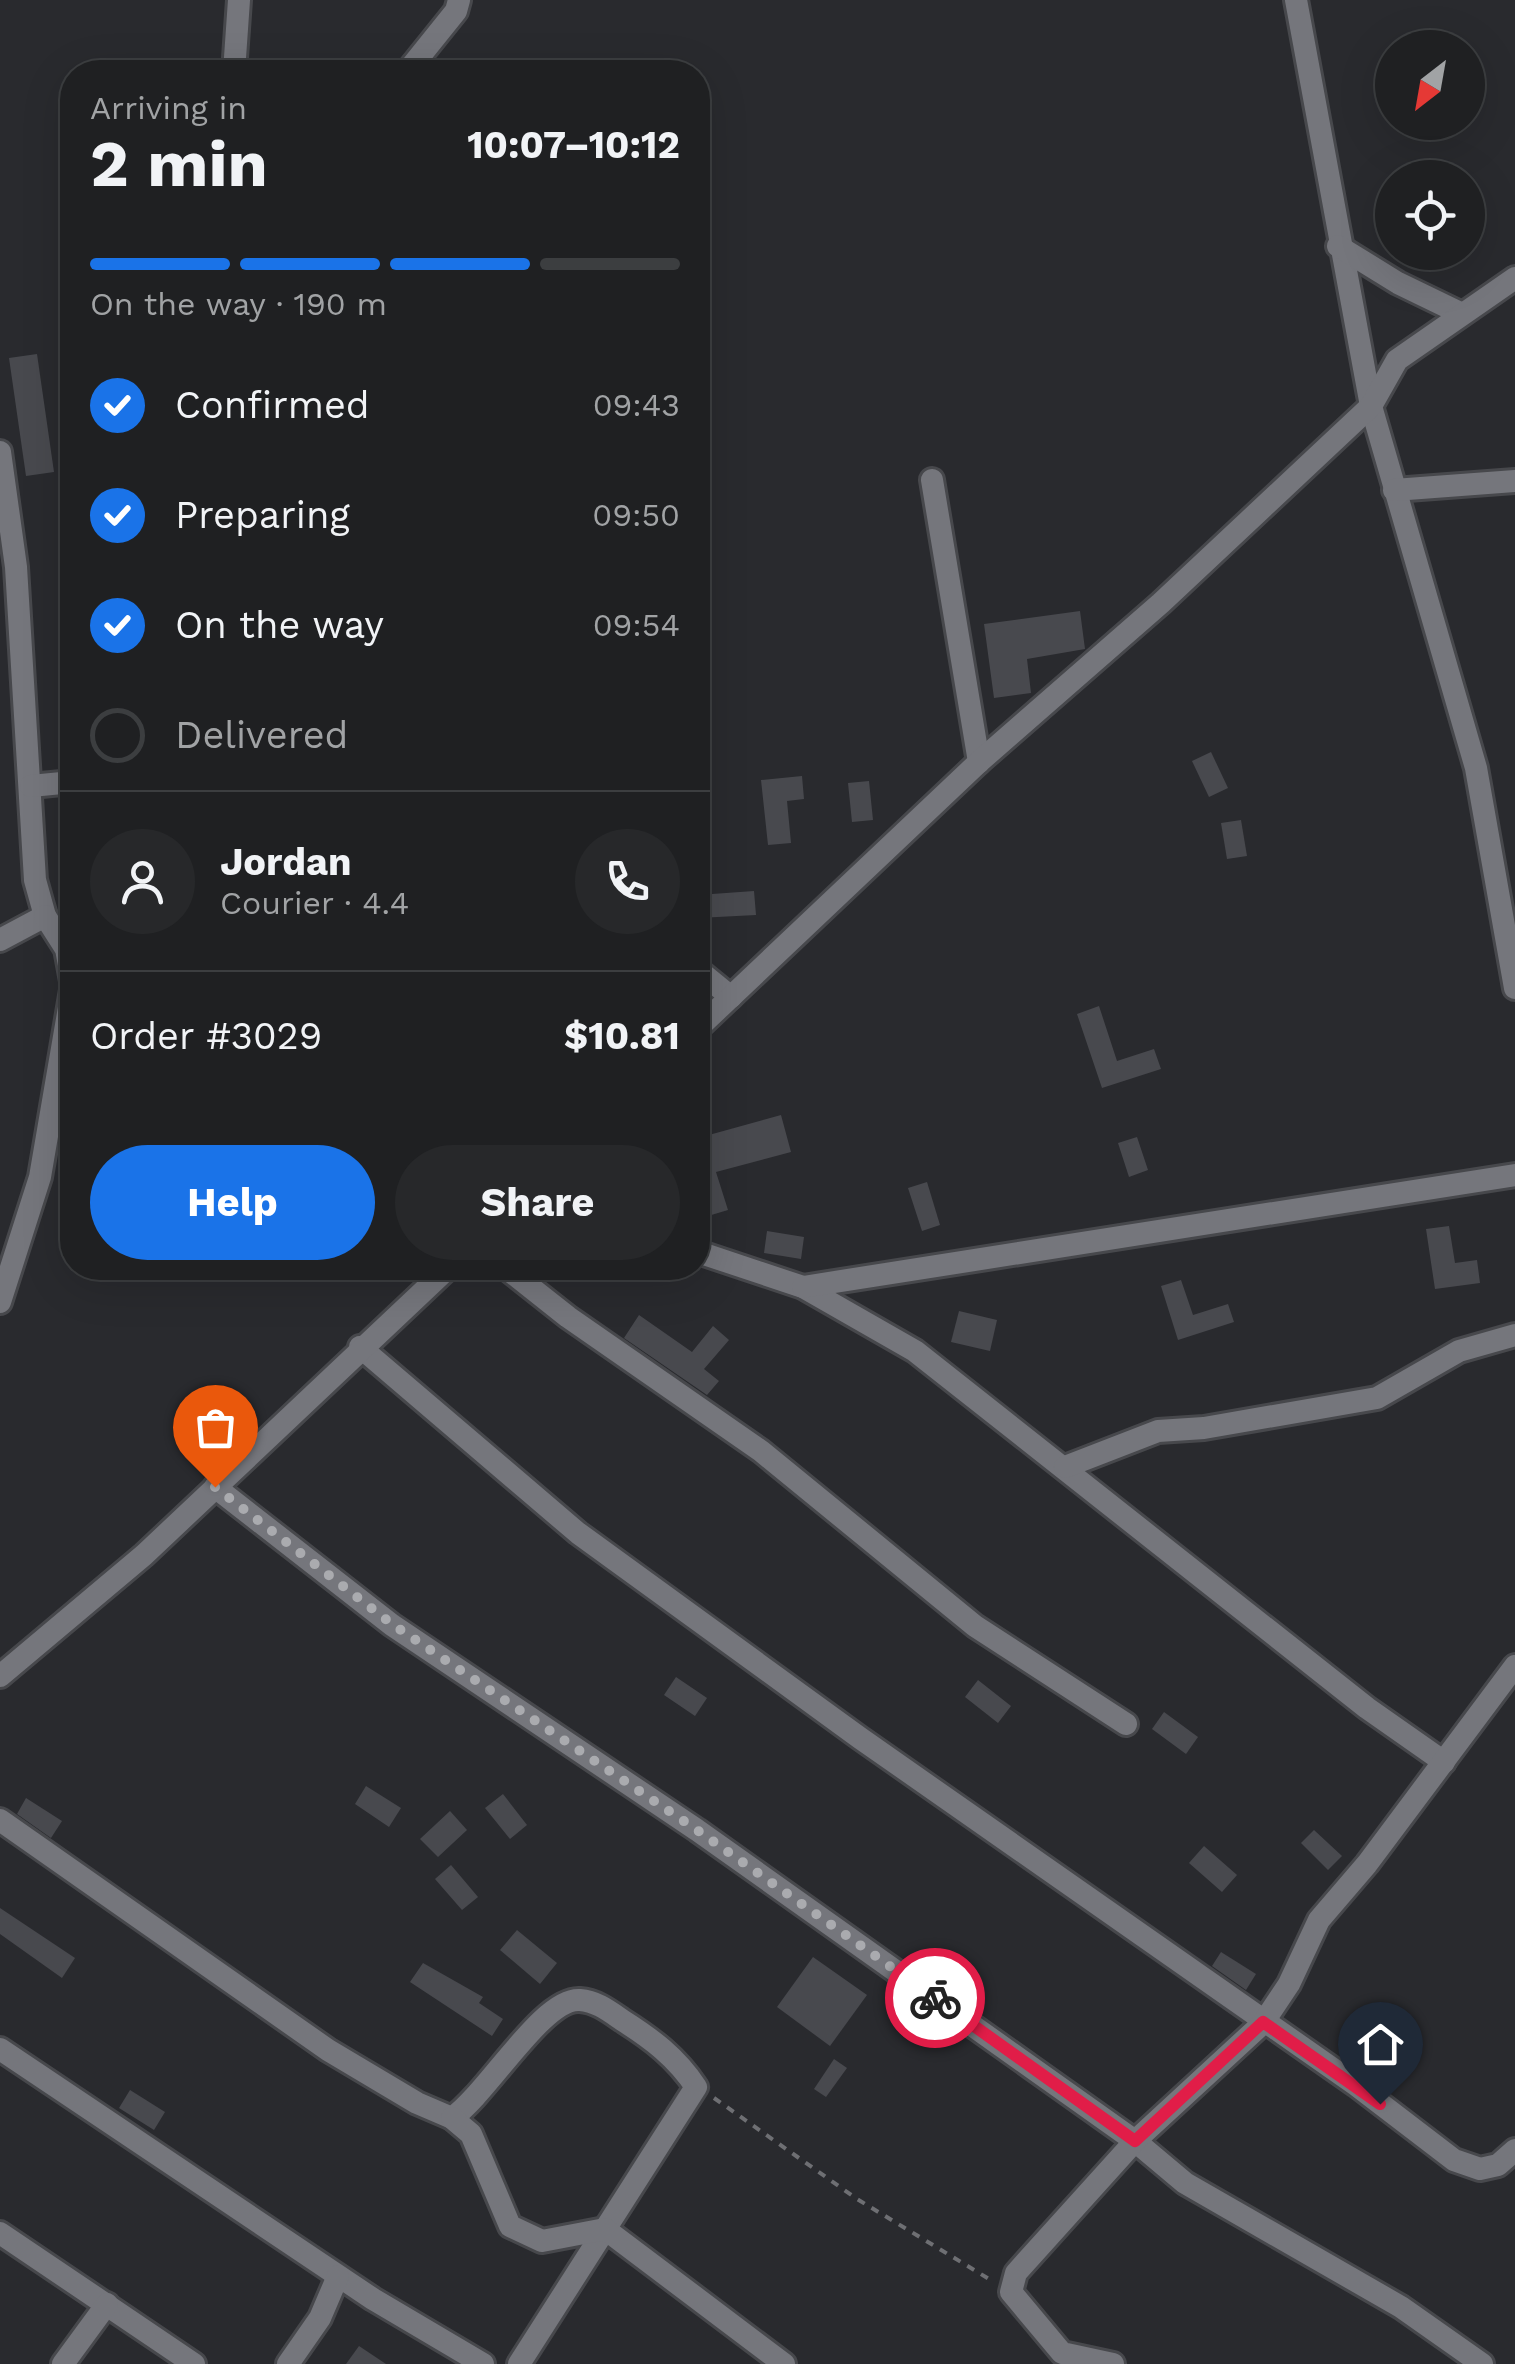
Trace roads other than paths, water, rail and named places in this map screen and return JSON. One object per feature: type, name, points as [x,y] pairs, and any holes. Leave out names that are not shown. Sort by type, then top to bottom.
[{"type":"street","points":[[235,60],[239,0]]},
{"type":"street","points":[[417,60],[456,11],[459,0]]},
{"type":"street","points":[[1296,0],[1338,246],[1371,406],[1476,768],[1515,988]]},
{"type":"street","points":[[1338,246],[1398,283],[1462,314]]},
{"type":"street","points":[[710,1017],[978,762],[1162,603],[1371,406],[1397,360],[1515,278]]},
{"type":"street","points":[[0,452],[16,567],[36,880],[45,916],[60,940]]},
{"type":"street","points":[[932,480],[978,762]]},
{"type":"street","points":[[1394,490],[1515,482]]},
{"type":"street","points":[[31,786],[60,783]]},
{"type":"street","points":[[0,940],[45,916]]},
{"type":"street","points":[[710,980],[731,997]]},
{"type":"street","points":[[0,1302],[40,1177],[60,1060]]},
{"type":"street","points":[[803,1287],[1515,1175]]},
{"type":"street","points":[[710,1256],[803,1287],[915,1351],[1366,1708],[1444,1762]]},
{"type":"street","points":[[0,1676],[144,1555],[435,1280]]},
{"type":"street","points":[[521,1280],[761,1451],[976,1626],[1126,1724]]},
{"type":"street","points":[[1065,1467],[1158,1430],[1220,1425],[1377,1398],[1459,1351],[1515,1335]]},
{"type":"street","points":[[360,1348],[578,1534],[1356,2085],[1454,2160],[1480,2170],[1498,2164],[1515,2150]]},
{"type":"street","points":[[215,1487],[392,1624],[697,1830],[1135,2141],[1184,2183],[1401,2307],[1482,2364]]},
{"type":"street","points":[[1112,2364],[1058,2359],[1011,2292],[1016,2273],[1135,2141],[1263,2022],[1290,1984],[1320,1920],[1515,1666]]},
{"type":"street","points":[[0,1820],[328,2050],[418,2104],[452,2118],[471,2134],[499,2209],[510,2226],[542,2241],[605,2229],[730,2328],[784,2364]]},
{"type":"street","points":[[452,2118],[484,2092],[542,2017],[559,2003],[578,2000],[597,2004],[672,2054],[696,2087],[519,2364]]},
{"type":"street","points":[[0,2049],[338,2276],[483,2364]]},
{"type":"street","points":[[0,2233],[194,2364]]},
{"type":"street","points":[[288,2364],[320,2318],[338,2276]]},
{"type":"street","points":[[63,2364],[106,2304]]}]
